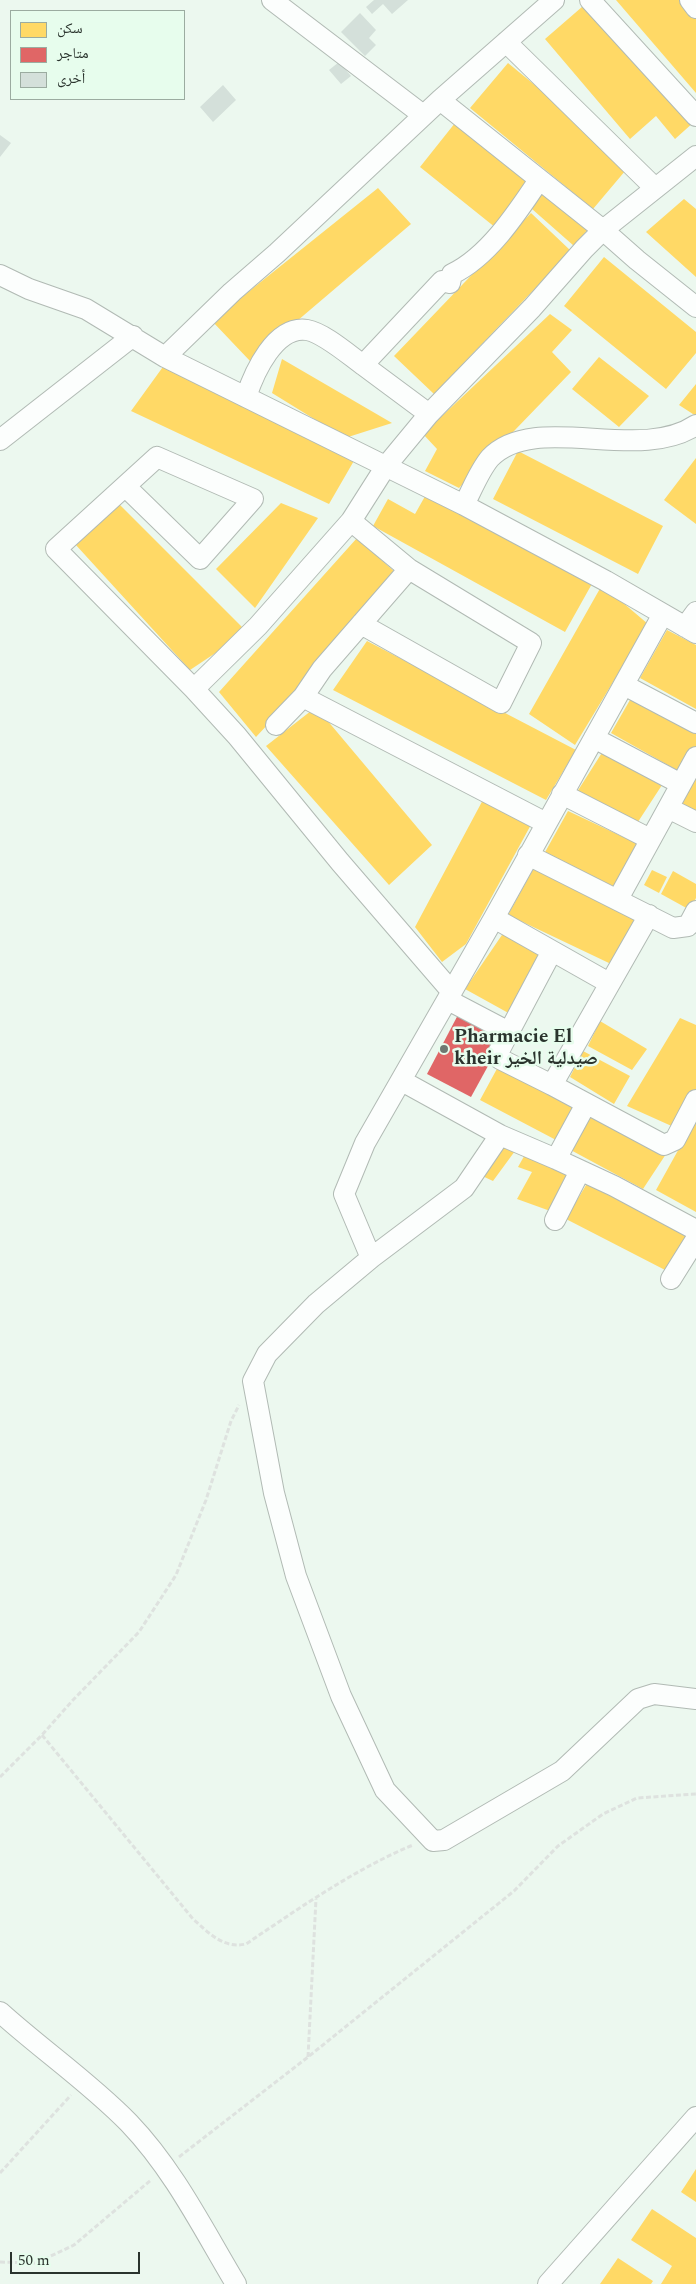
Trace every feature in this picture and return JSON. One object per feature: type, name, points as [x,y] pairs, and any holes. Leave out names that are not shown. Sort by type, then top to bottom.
[{"type":"street","points":[[272,0],[424,115]]},
{"type":"street","points":[[165,357],[225,298],[277,253],[440,100],[554,0]]},
{"type":"street","points":[[590,0],[696,116]]},
{"type":"street","points":[[690,0],[696,8]]},
{"type":"street","points":[[506,42],[655,188]]},
{"type":"street","points":[[440,100],[696,307]]},
{"type":"street","points":[[194,689],[258,626],[351,521],[386,466],[429,414],[532,308],[603,230],[655,188],[692,165]]},
{"type":"street","points":[[363,365],[442,281],[450,283],[452,274],[473,262],[517,213],[539,180]]},
{"type":"street","points":[[0,275],[29,289],[86,309],[165,357],[464,505],[663,614],[692,624]]},
{"type":"street","points":[[246,397],[253,377],[270,349],[280,339],[294,332],[307,330],[322,336],[429,414]]},
{"type":"street","points":[[0,440],[133,336]]},
{"type":"street","points":[[464,505],[490,459],[504,448],[518,442],[571,438],[620,442],[648,440],[671,437],[685,432],[696,425]]},
{"type":"street","points":[[125,486],[200,559],[253,499],[157,458],[125,486],[56,549],[194,689],[237,736],[450,996],[509,1032]]},
{"type":"street","points":[[351,521],[409,569],[531,643],[500,703],[361,624]]},
{"type":"street","points":[[276,725],[303,697],[322,669],[409,569]]},
{"type":"street","points":[[371,1258],[344,1194],[365,1143],[494,918],[663,614]]},
{"type":"street","points":[[624,685],[696,723]]},
{"type":"street","points":[[303,697],[546,823]]},
{"type":"street","points":[[594,738],[681,784]]},
{"type":"street","points":[[618,899],[696,757]]},
{"type":"street","points":[[562,794],[650,839]]},
{"type":"street","points":[[668,808],[696,822]]},
{"type":"street","points":[[528,855],[673,928],[688,926],[696,912]]},
{"type":"street","points":[[552,1085],[649,915]]},
{"type":"street","points":[[494,918],[609,983]]},
{"type":"street","points":[[552,951],[499,1051],[500,1059],[664,1145],[675,1140],[696,1100]]},
{"type":"street","points":[[402,1081],[500,1135],[614,1186],[696,1230]]},
{"type":"street","points":[[556,1159],[586,1104]]},
{"type":"street","points":[[500,1135],[464,1188],[371,1258],[316,1304],[267,1354],[253,1380],[274,1493],[296,1576],[341,1696],[386,1790],[429,1838],[438,1842],[562,1771],[638,1699],[654,1694],[696,1699]]},
{"type":"street","points":[[555,1220],[580,1171]]},
{"type":"street","points":[[671,1279],[696,1239]]},
{"type":"street","points":[[0,2012],[84,2082],[129,2124],[166,2167],[236,2284]]},
{"type":"street","points":[[548,2284],[696,2117]]},
{"type":"path","points":[[0,1777],[139,1632],[176,1575],[206,1500],[231,1421],[253,1380]]},
{"type":"path","points":[[42,1735],[193,1920],[224,1944],[235,1946],[246,1944],[391,1854],[429,1838]]},
{"type":"path","points":[[0,2262],[36,2263],[74,2245],[166,2167],[308,2057],[514,1891],[558,1846],[603,1814],[637,1798],[696,1794]]},
{"type":"path","points":[[308,2057],[316,1899]]},
{"type":"path","points":[[0,2173],[84,2082]]},
{"type":"building: سكن","points":[[590,0],[694,122],[675,139],[656,116],[630,139],[545,39]]},
{"type":"building: سكن","points":[[616,0],[682,0],[696,17],[696,93]]},
{"type":"building: سكن","points":[[508,63],[631,164],[593,209],[470,108]]},
{"type":"building: سكن","points":[[455,123],[532,183],[496,228],[420,167]]},
{"type":"building: سكن","points":[[378,188],[411,224],[250,361],[212,321]]},
{"type":"building: سكن","points":[[542,193],[593,223],[574,246],[532,209]]},
{"type":"building: سكن","points":[[684,199],[696,209],[696,277],[646,232]]},
{"type":"building: سكن","points":[[531,213],[571,251],[434,394],[394,356]]},
{"type":"building: سكن","points":[[604,257],[696,332],[696,353],[666,389],[564,306]]},
{"type":"building: سكن","points":[[550,314],[572,330],[552,352],[571,372],[459,488],[425,471],[437,449],[423,434]]},
{"type":"building: سكن","points":[[599,357],[649,396],[619,427],[572,389]]},
{"type":"building: سكن","points":[[282,359],[392,423],[345,438],[272,393]]},
{"type":"building: سكن","points":[[165,364],[355,459],[329,504],[131,411]]},
{"type":"building: سكن","points":[[696,384],[696,416],[679,405]]},
{"type":"building: سكن","points":[[518,451],[663,526],[638,574],[493,499]]},
{"type":"building: سكن","points":[[696,458],[696,524],[664,500]]},
{"type":"building: سكن","points":[[428,491],[593,582],[565,632],[373,526],[388,499],[415,514]]},
{"type":"building: سكن","points":[[117,502],[247,632],[190,670],[75,544]]},
{"type":"building: سكن","points":[[281,503],[318,518],[255,608],[216,569]]},
{"type":"building: سكن","points":[[357,538],[396,573],[312,677],[256,737],[219,692]]},
{"type":"building: سكن","points":[[602,585],[648,624],[575,745],[529,714]]},
{"type":"building: سكن","points":[[667,630],[696,645],[696,709],[640,678]]},
{"type":"building: سكن","points":[[367,641],[576,750],[546,800],[333,690]]},
{"type":"building: سكن","points":[[634,693],[696,728],[696,749],[682,773],[611,733]]},
{"type":"building: سكن","points":[[316,707],[432,845],[389,885],[266,746]]},
{"type":"building: سكن","points":[[605,748],[662,785],[634,828],[577,792]]},
{"type":"building: سكن","points":[[696,774],[696,813],[680,805]]},
{"type":"building: سكن","points":[[485,796],[533,821],[466,944],[442,962],[415,927]]},
{"type":"building: سكن","points":[[568,811],[638,844],[619,890],[544,854]]},
{"type":"building: سكن","points":[[536,864],[642,915],[611,964],[508,915]]},
{"type":"building: سكن","points":[[652,870],[667,877],[659,893],[644,885]]},
{"type":"building: سكن","points":[[673,871],[696,884],[696,898],[690,910],[661,894]]},
{"type":"building: سكن","points":[[504,932],[545,953],[512,1015],[465,989]]},
{"type":"building: سكن","points":[[680,1018],[696,1025],[696,1090],[676,1128],[627,1106]]},
{"type":"building: سكن","points":[[600,1021],[647,1049],[632,1070],[588,1046]]},
{"type":"building: سكن","points":[[583,1051],[630,1076],[614,1104],[570,1077]]},
{"type":"building: سكن","points":[[499,1065],[575,1104],[556,1140],[480,1100]]},
{"type":"building: سكن","points":[[590,1112],[668,1151],[643,1189],[567,1148]]},
{"type":"building: سكن","points":[[696,1118],[696,1212],[656,1190]]},
{"type":"building: سكن","points":[[500,1141],[515,1151],[493,1181],[478,1174]]},
{"type":"building: سكن","points":[[527,1151],[573,1173],[553,1212],[517,1199],[532,1172],[518,1167]]},
{"type":"building: سكن","points":[[589,1180],[689,1233],[667,1271],[566,1219]]},
{"type":"building: سكن","points":[[696,2169],[696,2202],[681,2192]]},
{"type":"building: سكن","points":[[652,2209],[696,2238],[696,2284],[661,2284],[672,2266],[631,2240]]},
{"type":"building: سكن","points":[[618,2258],[653,2281],[651,2284],[600,2284]]},
{"type":"building: متاجر","points":[[460,1011],[505,1035],[471,1097],[427,1074]]},
{"type":"building: أخرى","points":[[374,0],[408,0],[392,14],[383,4],[372,14],[366,7]]},
{"type":"building: أخرى","points":[[360,13],[376,30],[369,38],[376,45],[365,56],[341,32]]},
{"type":"building: أخرى","points":[[339,62],[351,76],[341,84],[329,70]]},
{"type":"building: أخرى","points":[[223,85],[236,100],[213,122],[200,107]]},
{"type":"building: أخرى","points":[[0,135],[11,143],[0,157]]},
{"type":"place","name":"Pharmacie El kheir صيدلية الخير","points":[[444,1049]]}]
